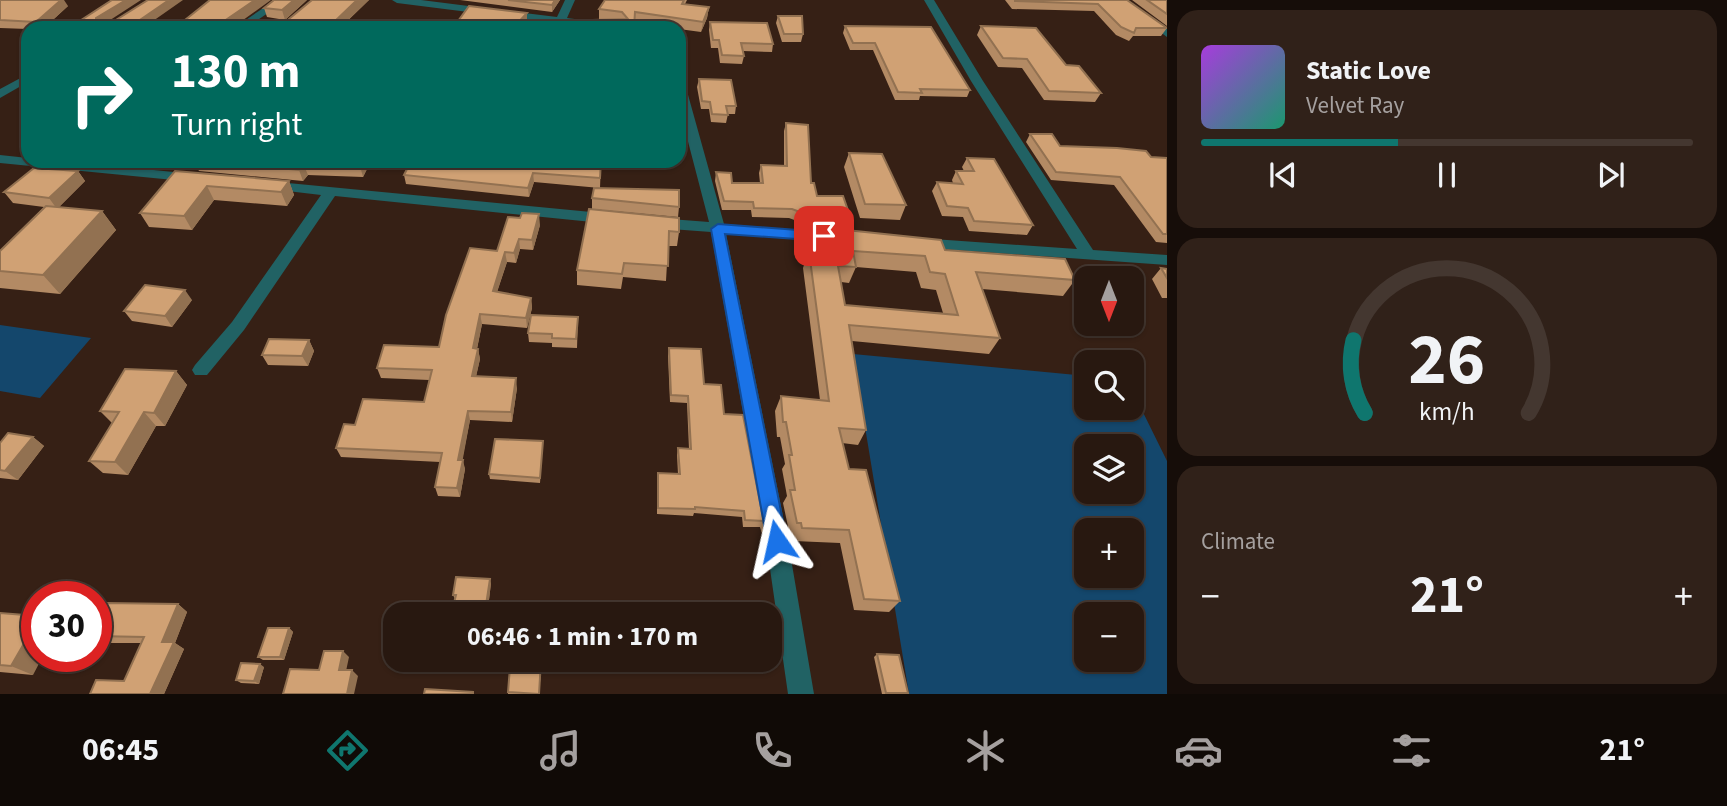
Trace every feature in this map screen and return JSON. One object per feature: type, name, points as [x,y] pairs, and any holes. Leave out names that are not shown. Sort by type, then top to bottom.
[{"type":"street","points":[[250,21],[282,0]]},
{"type":"street","points":[[397,0],[574,21]]},
{"type":"street","points":[[561,19],[570,0]]},
{"type":"street","points":[[929,0],[976,81],[1088,255]]},
{"type":"street","points":[[1122,0],[1167,34]]},
{"type":"street","points":[[0,94],[21,81]]},
{"type":"street","points":[[0,82],[16,84]]},
{"type":"street","points":[[686,110],[718,229],[777,541],[801,694]]},
{"type":"street","points":[[0,159],[21,161]]},
{"type":"street","points":[[93,168],[207,179]]},
{"type":"street","points":[[248,183],[718,229],[841,237]]},
{"type":"street","points":[[201,370],[238,326],[331,191]]},
{"type":"street","points":[[910,242],[1167,260]]},
{"type":"water","points":[[0,325],[91,338],[40,398],[0,391]]},
{"type":"water","points":[[853,354],[1074,375],[1074,420],[1144,420],[1144,414],[1167,461],[1167,694],[909,694]]},
{"type":"building","points":[[0,0],[61,0],[37,21],[0,20]]},
{"type":"building","points":[[112,0],[126,0],[96,18],[96,21],[80,21]]},
{"type":"building","points":[[148,0],[169,0],[138,21],[114,21]]},
{"type":"building","points":[[210,0],[255,0],[224,21],[184,21]]},
{"type":"building","points":[[274,0],[294,0],[282,10],[264,8]]},
{"type":"building","points":[[312,0],[357,0],[335,21],[286,21]]},
{"type":"building","points":[[508,0],[555,0],[552,5]]},
{"type":"building","points":[[605,0],[684,0],[682,4],[709,7],[703,22],[635,12],[634,21],[592,21],[628,19],[622,12],[599,9]]},
{"type":"building","points":[[1015,0],[1127,0],[1167,28],[1136,28],[1134,33],[1121,27],[1098,4]]},
{"type":"building","points":[[1147,0],[1167,0],[1167,14]]},
{"type":"building","points":[[469,6],[527,13],[520,21],[458,21]]},
{"type":"building","points":[[778,16],[802,16],[803,34],[784,34]]},
{"type":"building","points":[[710,22],[767,23],[773,44],[741,43],[744,56],[722,55],[719,40],[713,40]]},
{"type":"building","points":[[845,26],[931,27],[970,90],[920,89],[922,93],[898,92],[875,43],[853,43]]},
{"type":"building","points":[[981,26],[1036,28],[1066,65],[1079,66],[1101,93],[1049,91],[1027,59],[1003,58]]},
{"type":"building","points":[[699,79],[731,80],[736,106],[726,106],[728,115],[712,114],[710,102],[702,101]]},
{"type":"building","points":[[786,123],[808,125],[811,183],[814,183],[817,196],[843,196],[852,222],[802,219],[800,212],[792,209],[754,208],[753,202],[724,201],[716,172],[731,173],[732,183],[763,183],[761,165],[787,166]]},
{"type":"building","points":[[1030,134],[1052,134],[1060,146],[1146,151],[1151,157],[1167,158],[1167,234],[1163,234],[1120,177],[1056,172]]},
{"type":"building","points":[[849,153],[882,154],[906,205],[865,204]]},
{"type":"building","points":[[967,158],[994,159],[1033,225],[974,221],[968,208],[947,206],[937,182],[963,184],[956,171],[974,171]]},
{"type":"building","points":[[34,168],[78,171],[49,198],[4,192]]},
{"type":"building","points":[[408,168],[601,168],[600,178],[533,173],[528,188],[404,175]]},
{"type":"building","points":[[175,171],[289,181],[281,192],[207,186],[184,216],[140,213]]},
{"type":"building","points":[[594,188],[679,190],[679,207],[592,198]]},
{"type":"building","points":[[46,206],[102,211],[43,275],[0,271],[0,251]]},
{"type":"building","points":[[589,209],[679,218],[679,232],[669,231],[668,266],[624,263],[622,274],[577,270]]},
{"type":"building","points":[[522,213],[539,214],[532,240],[519,239],[514,253],[505,252],[493,291],[531,298],[526,318],[480,314],[473,348],[478,349],[472,376],[516,378],[511,412],[468,411],[458,460],[463,460],[457,488],[435,487],[442,453],[336,448],[344,424],[355,425],[363,399],[424,402],[432,370],[377,368],[384,345],[439,347],[446,315],[470,248],[497,251],[508,217],[520,218]]},
{"type":"building","points":[[808,226],[941,240],[945,250],[1065,259],[1074,278],[976,272],[1000,338],[849,325],[866,430],[839,428],[849,469],[866,470],[900,601],[864,599],[849,530],[802,528],[801,523],[797,523],[790,490],[795,490],[789,455],[792,455],[786,422],[783,422],[781,396],[829,401],[809,252],[814,252]],"holes":[[[853,251],[925,256],[930,272],[945,274],[958,315],[845,305],[838,266],[856,267]]]},
{"type":"building","points":[[145,285],[185,290],[165,316],[124,311]]},
{"type":"building","points":[[531,315],[578,317],[576,339],[528,333]]},
{"type":"building","points":[[269,339],[309,340],[302,356],[262,355]]},
{"type":"building","points":[[669,348],[701,349],[704,384],[721,385],[724,414],[743,415],[765,528],[763,521],[745,520],[744,511],[695,507],[658,508],[658,473],[680,474],[678,448],[691,449],[688,396],[671,395]]},
{"type":"building","points":[[125,369],[176,371],[154,413],[144,412],[115,462],[89,461],[119,412],[100,411]]},
{"type":"building","points":[[8,433],[33,437],[5,471],[0,470],[0,443]]},
{"type":"building","points":[[495,439],[543,441],[540,478],[489,474]]},
{"type":"building","points":[[456,577],[490,579],[486,602],[454,602],[456,595],[453,595]]},
{"type":"building","points":[[112,603],[178,604],[162,642],[174,642],[150,694],[90,694],[96,680],[124,681],[144,637],[112,636]]},
{"type":"building","points":[[0,613],[21,615],[21,649],[11,666],[0,665]]},
{"type":"building","points":[[268,628],[289,628],[280,657],[258,657]]},
{"type":"building","points":[[324,651],[343,651],[339,670],[352,670],[347,694],[283,694],[290,669],[319,670]]},
{"type":"building","points":[[877,654],[899,655],[908,693],[886,693]]},
{"type":"building","points":[[241,663],[260,664],[254,681],[236,680]]},
{"type":"building","points":[[510,672],[540,672],[539,694],[508,692]]},
{"type":"building","points":[[425,689],[473,692],[473,694],[424,694]]},
{"type":"route","points":[[777,541],[718,229],[824,236]]}]
